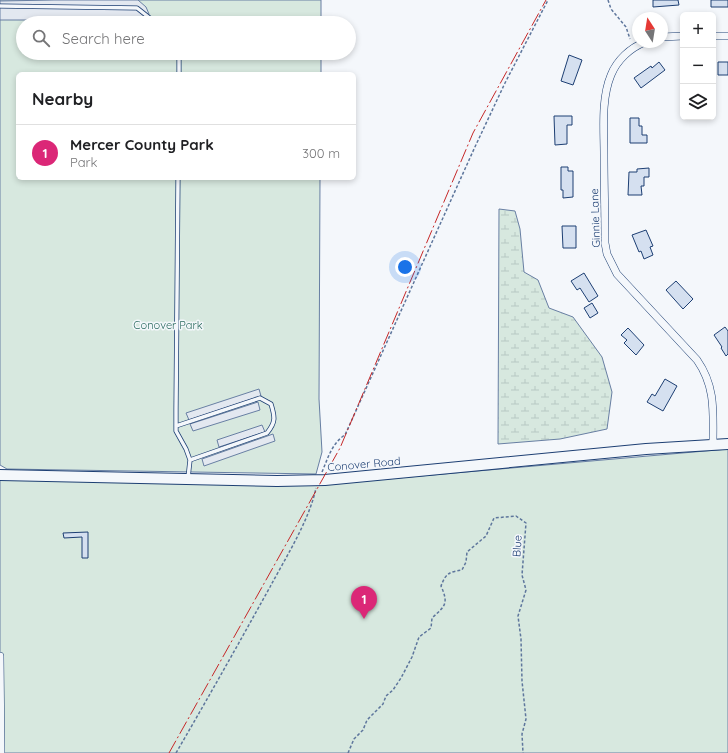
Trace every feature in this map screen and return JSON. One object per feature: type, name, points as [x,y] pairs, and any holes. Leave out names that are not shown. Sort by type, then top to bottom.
[{"type":"street","points":[[668,37],[680,36]]},
{"type":"street","points":[[716,36],[728,36]]},
{"type":"street","name":"Ginnie Lane","points":[[634,48],[618,63],[610,76],[606,88],[604,142],[605,243],[607,254],[617,274],[704,369],[712,392],[713,444]]},
{"type":"street","name":"Conover Road","points":[[0,475],[277,481],[318,480],[357,478],[632,450],[728,444]]},
{"type":"street","points":[[0,656],[1,753]]},
{"type":"lane","points":[[0,6],[137,8],[147,16]]},
{"type":"lane","points":[[179,60],[179,72]]},
{"type":"lane","points":[[178,180],[176,431],[190,460],[188,479]]},
{"type":"lane","points":[[176,426],[260,398],[271,404],[274,415],[273,426],[267,433],[190,460]]},
{"type":"path","points":[[176,753],[217,684],[288,554],[313,504],[318,480],[334,444],[345,434],[474,149],[505,83],[548,0]]},
{"type":"path","points":[[608,0],[611,9],[626,27],[630,39]]},
{"type":"path","name":"Blue","points":[[348,753],[354,739],[363,730],[367,720],[383,704],[386,696],[393,690],[401,678],[412,657],[419,637],[432,628],[432,618],[444,607],[446,598],[441,586],[444,579],[451,572],[462,570],[466,562],[467,552],[486,536],[494,518],[516,516],[526,523],[522,575],[526,590],[518,616],[521,639],[522,681],[526,719],[522,734],[523,753]]},
{"type":"green space","name":"Conover Park","points":[[0,0],[321,0],[321,16],[16,16],[16,60],[321,60],[321,72],[16,72],[16,180],[320,180],[319,399],[322,452],[316,474],[7,469],[0,465]]},
{"type":"green space","points":[[499,209],[515,211],[520,229],[524,272],[538,280],[549,308],[573,317],[602,357],[612,392],[607,429],[560,439],[498,444]]},
{"type":"green space","points":[[728,449],[728,753],[0,753],[0,479],[318,485]]},
{"type":"shaded area","points":[[138,0],[146,7],[149,14],[148,16],[16,16],[16,20],[0,20],[0,1]]},
{"type":"shaded area","points":[[259,389],[261,396],[189,420],[186,413]]},
{"type":"shaded area","points":[[258,402],[260,410],[193,431],[190,424]]},
{"type":"shaded area","points":[[262,425],[265,432],[219,447],[217,440]]},
{"type":"shaded area","points":[[273,434],[275,441],[204,466],[202,459]]},
{"type":"building","points":[[653,0],[678,0],[679,5],[653,7]]},
{"type":"building","points":[[711,0],[728,0],[728,7],[711,7]]},
{"type":"building","points":[[569,55],[582,60],[573,85],[561,81]]},
{"type":"building","points":[[659,62],[665,70],[641,88],[634,78],[651,66],[652,68]]},
{"type":"building","points":[[718,62],[728,62],[728,75],[718,75]]},
{"type":"building","points":[[554,116],[572,116],[572,125],[567,125],[567,144],[555,145]]},
{"type":"building","points":[[630,118],[639,118],[639,126],[642,126],[642,135],[647,135],[647,143],[630,143]]},
{"type":"building","points":[[561,167],[568,167],[568,171],[573,171],[573,197],[563,198],[563,190],[561,190]]},
{"type":"building","points":[[649,168],[649,177],[644,177],[644,186],[641,186],[642,195],[628,195],[629,172],[637,172],[637,169]]},
{"type":"building","points":[[562,226],[576,226],[576,248],[563,248]]},
{"type":"building","points":[[646,230],[653,246],[650,247],[653,255],[644,259],[641,251],[639,252],[632,235]]},
{"type":"building","points":[[584,273],[598,296],[589,302],[580,288],[577,290],[571,281]]},
{"type":"building","points":[[676,281],[693,299],[683,309],[666,290]]},
{"type":"building","points":[[592,303],[598,313],[590,318],[584,308]]},
{"type":"building","points":[[725,327],[728,331],[728,354],[726,356],[714,335]]},
{"type":"building","points":[[628,328],[644,345],[636,355],[624,343],[627,340],[621,335]]},
{"type":"building","points":[[665,379],[677,386],[663,411],[647,402],[652,394],[655,396]]},
{"type":"building","points":[[88,532],[88,558],[82,558],[82,537],[64,538],[63,533]]},
{"type":"power","points":[[169,753],[340,448],[473,133],[546,0]]},
{"type":"place","name":"Mercer County Park","points":[[364,619]]}]
